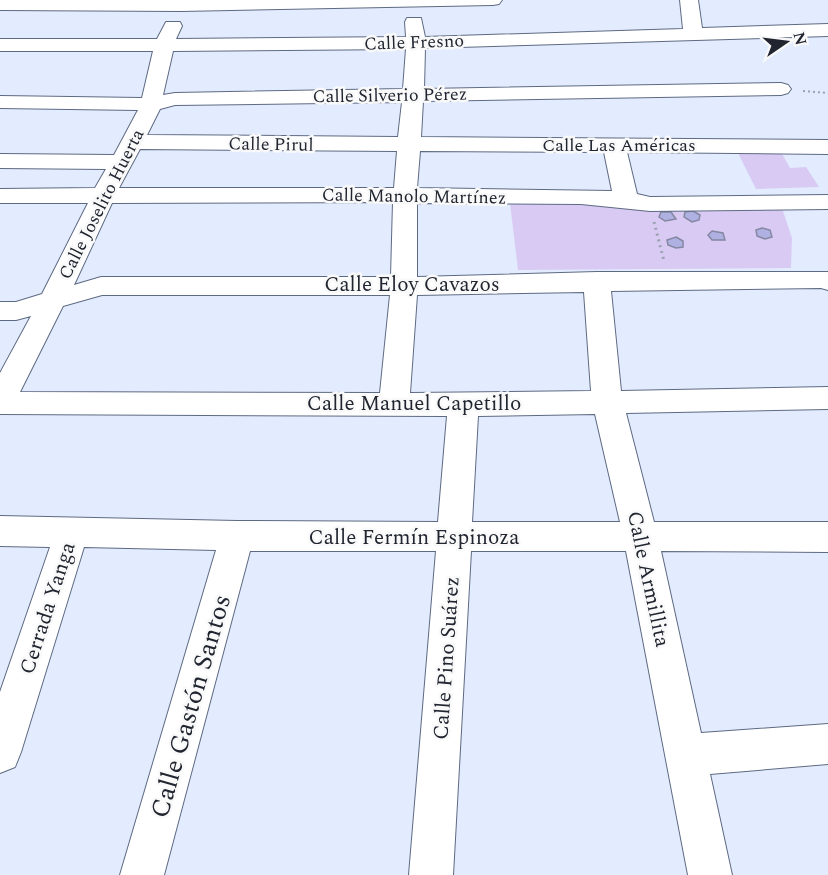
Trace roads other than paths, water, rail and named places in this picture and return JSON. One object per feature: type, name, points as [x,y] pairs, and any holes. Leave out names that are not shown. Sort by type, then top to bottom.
[{"type":"street","points":[[1,2],[493,0]]},
{"type":"street","points":[[689,0],[693,33]]},
{"type":"street","points":[[393,404],[404,286],[405,195],[416,42],[413,2]]},
{"type":"street","name":"Calle Joselito Huerta","points":[[0,402],[151,104],[164,45],[182,3]]},
{"type":"street","name":"Calle Fresno","points":[[0,45],[416,42],[828,30]]},
{"type":"street","name":"Calle Silverio Pérez","points":[[0,102],[151,104],[175,99],[781,89]]},
{"type":"street","name":"Calle Las Américas","points":[[409,145],[828,147]]},
{"type":"street","name":"Calle Pirul","points":[[0,161],[128,152],[409,145]]},
{"type":"street","points":[[614,145],[626,199]]},
{"type":"street","name":"Calle Manolo Martínez","points":[[0,196],[405,195],[626,199],[650,204],[828,202]]},
{"type":"street","name":"Calle Eloy Cavazos","points":[[0,311],[16,311],[101,286],[404,286],[669,280],[822,279],[828,281]]},
{"type":"street","name":"Calle Armillita","points":[[597,281],[607,400],[641,537],[710,875]]},
{"type":"street","name":"Calle Manuel Capetillo","points":[[0,402],[464,405],[607,400],[828,398]]},
{"type":"street","name":"Calle Pino Suárez","points":[[431,875],[464,405]]},
{"type":"street","name":"Calle Fermín Espinoza","points":[[0,531],[454,538],[828,537]]},
{"type":"street","name":"Cerrada Yanga","points":[[0,752],[72,532]]},
{"type":"street","name":"Calle Gastón Santos","points":[[142,875],[237,536]]},
{"type":"street","points":[[685,756],[828,744]]}]
